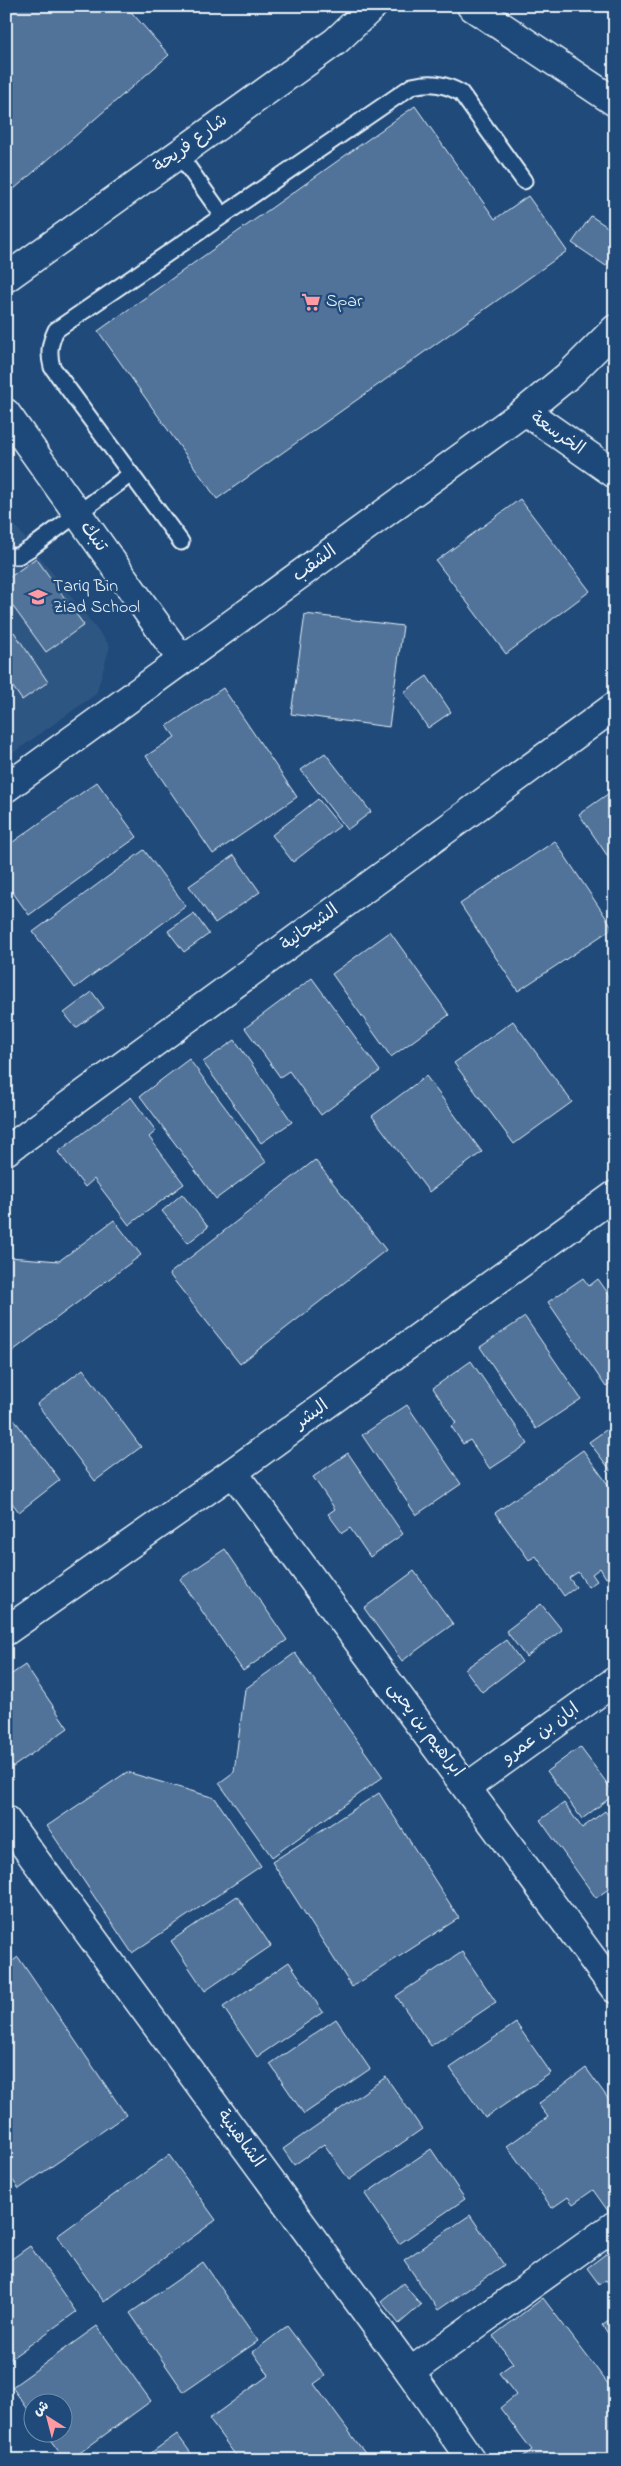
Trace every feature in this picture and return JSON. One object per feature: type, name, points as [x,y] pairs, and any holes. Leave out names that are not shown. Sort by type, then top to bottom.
[{"type":"street","name":"شارع فريحة","points":[[6,278],[336,41],[373,6]]},
{"type":"street","points":[[471,6],[615,102]]},
{"type":"street","name":"الشقب","points":[[6,788],[525,411],[569,375],[615,329]]},
{"type":"street","name":"الخرسعة","points":[[525,411],[615,474]]},
{"type":"street","name":"تنبك","points":[[6,413],[182,660]]},
{"type":"street","name":"الشيحانية","points":[[6,1151],[615,706]]},
{"type":"street","name":"البشر","points":[[6,1631],[234,1472],[615,1195]]},
{"type":"street","name":"ابراهيم بن يحيى","points":[[234,1472],[615,1989]]},
{"type":"street","name":"ابان بن عمرو","points":[[467,1788],[615,1681]]},
{"type":"street","name":"الشاهينية","points":[[6,1820],[410,2372],[471,2460]]},
{"type":"street","points":[[410,2372],[615,2225]]},
{"type":"lane","points":[[181,542],[52,367],[49,354],[50,341],[56,330],[397,94],[412,86],[428,82],[446,85],[461,93],[524,181]]},
{"type":"lane","points":[[178,153],[222,215]]},
{"type":"lane","points":[[6,556],[18,556],[31,548],[131,474]]},
{"type":"shaded area","name":"Tariq Bin Ziad School","points":[[6,514],[110,646],[96,694],[6,758]]},
{"type":"building","points":[[6,6],[126,6],[169,55],[6,196]]},
{"type":"building","points":[[415,106],[495,219],[528,196],[567,251],[217,499],[98,331]]},
{"type":"building","points":[[591,216],[615,232],[615,253],[606,266],[572,243]]},
{"type":"building","points":[[520,499],[590,591],[506,654],[436,561]]},
{"type":"building","points":[[36,558],[84,625],[46,652],[6,597],[6,580]]},
{"type":"building","points":[[305,614],[403,626],[389,727],[291,714]]},
{"type":"building","points":[[14,632],[48,682],[22,700],[6,677],[6,637]]},
{"type":"building","points":[[427,676],[451,712],[428,728],[404,692]]},
{"type":"building","points":[[223,688],[297,797],[213,854],[146,756],[175,737],[167,726]]},
{"type":"building","points":[[325,753],[371,812],[347,830],[301,770]]},
{"type":"building","points":[[97,782],[137,837],[29,915],[6,883],[6,847]]},
{"type":"building","points":[[615,789],[615,867],[579,814]]},
{"type":"building","points":[[318,799],[340,826],[293,862],[272,835]]},
{"type":"building","points":[[555,841],[613,928],[518,991],[460,904]]},
{"type":"building","points":[[144,850],[186,906],[75,988],[33,932]]},
{"type":"building","points":[[234,855],[260,892],[215,923],[189,886]]},
{"type":"building","points":[[194,913],[209,934],[184,952],[168,931]]},
{"type":"building","points":[[390,932],[449,1015],[391,1057],[332,974]]},
{"type":"building","points":[[312,978],[380,1071],[321,1115],[289,1071],[280,1077],[245,1028]]},
{"type":"building","points":[[92,992],[104,1008],[76,1028],[64,1013]]},
{"type":"building","points":[[513,1021],[572,1102],[514,1144],[454,1063]]},
{"type":"building","points":[[235,1040],[292,1122],[261,1143],[203,1062]]},
{"type":"building","points":[[189,1059],[266,1162],[216,1199],[140,1096]]},
{"type":"building","points":[[426,1076],[482,1152],[429,1192],[372,1116]]},
{"type":"building","points":[[131,1097],[156,1131],[149,1137],[184,1184],[129,1225],[94,1179],[85,1187],[58,1152]]},
{"type":"building","points":[[315,1160],[386,1250],[240,1364],[169,1274]]},
{"type":"building","points":[[182,1194],[208,1227],[188,1243],[162,1211]]},
{"type":"building","points":[[114,1220],[141,1255],[6,1356],[6,1235],[11,1236],[9,1257],[59,1261]]},
{"type":"building","points":[[583,1278],[589,1286],[598,1279],[615,1303],[615,1381],[606,1387],[548,1302]]},
{"type":"building","points":[[525,1317],[581,1399],[536,1429],[480,1347]]},
{"type":"building","points":[[471,1361],[528,1444],[490,1469],[470,1440],[463,1444],[451,1426],[456,1423],[433,1388]]},
{"type":"building","points":[[83,1369],[141,1447],[95,1481],[37,1404]]},
{"type":"building","points":[[407,1405],[461,1484],[416,1515],[362,1435]]},
{"type":"building","points":[[6,1409],[60,1480],[19,1512],[6,1495]]},
{"type":"building","points":[[613,1425],[615,1427],[615,1476],[589,1442]]},
{"type":"building","points":[[583,1450],[615,1494],[615,1572],[606,1578],[600,1568],[592,1574],[597,1581],[588,1587],[578,1572],[569,1578],[576,1587],[564,1596],[536,1556],[529,1560],[495,1513]]},
{"type":"building","points":[[348,1453],[403,1534],[370,1557],[350,1528],[342,1533],[328,1514],[335,1509],[313,1477]]},
{"type":"building","points":[[225,1549],[287,1640],[243,1671],[180,1579]]},
{"type":"building","points":[[414,1571],[453,1624],[402,1661],[364,1608]]},
{"type":"building","points":[[541,1604],[562,1630],[526,1657],[506,1631]]},
{"type":"building","points":[[506,1640],[522,1662],[482,1692],[465,1669]]},
{"type":"building","points":[[295,1653],[383,1777],[272,1857],[219,1783],[234,1772],[245,1689]]},
{"type":"building","points":[[25,1665],[68,1728],[13,1767],[6,1757],[6,1678]]},
{"type":"building","points":[[580,1747],[615,1794],[582,1819],[547,1771]]},
{"type":"building","points":[[127,1772],[215,1798],[261,1866],[132,1953],[47,1826]]},
{"type":"building","points":[[379,1793],[459,1918],[352,1987],[272,1862]]},
{"type":"building","points":[[564,1803],[582,1828],[605,1811],[615,1824],[615,1884],[596,1898],[540,1820]]},
{"type":"building","points":[[237,1896],[271,1946],[205,1991],[171,1941]]},
{"type":"building","points":[[462,1952],[496,2002],[431,2046],[396,1996]]},
{"type":"building","points":[[18,1957],[126,2115],[19,2189],[6,2171],[6,1966]]},
{"type":"building","points":[[289,1962],[323,2012],[257,2057],[223,2007]]},
{"type":"building","points":[[336,2019],[370,2069],[304,2114],[270,2064]]},
{"type":"building","points":[[516,2023],[551,2073],[485,2118],[450,2068]]},
{"type":"building","points":[[586,2068],[615,2108],[615,2207],[608,2211],[593,2190],[573,2204],[568,2197],[552,2208],[507,2146],[548,2117],[538,2104]]},
{"type":"building","points":[[386,2077],[422,2129],[349,2180],[324,2144],[294,2165],[283,2149]]},
{"type":"building","points":[[431,2149],[465,2199],[399,2244],[365,2194]]},
{"type":"building","points":[[169,2155],[216,2220],[104,2302],[57,2236]]},
{"type":"building","points":[[470,2215],[504,2265],[438,2310],[404,2260]]},
{"type":"building","points":[[30,2246],[76,2312],[6,2362],[6,2263]]},
{"type":"building","points":[[615,2247],[615,2292],[606,2280],[599,2284],[587,2268]]},
{"type":"building","points":[[203,2262],[258,2341],[184,2392],[130,2313]]},
{"type":"building","points":[[403,2283],[421,2305],[399,2324],[381,2301]]},
{"type":"building","points":[[543,2298],[615,2393],[615,2460],[521,2458],[532,2450],[500,2408],[516,2395],[499,2373],[513,2363],[493,2336]]},
{"type":"building","points":[[615,2315],[615,2343],[602,2325]]},
{"type":"building","points":[[97,2326],[151,2401],[70,2460],[65,2460],[53,2444],[72,2444],[72,2394],[22,2394],[22,2401],[12,2387]]},
{"type":"building","points":[[287,2326],[325,2376],[314,2384],[367,2456],[362,2460],[239,2460],[209,2419],[269,2375],[253,2352]]},
{"type":"building","points":[[177,2434],[196,2460],[145,2460],[144,2458]]},
{"type":"place","name":"Spar","points":[[311,302]]},
{"type":"place","name":"Tariq Bin Ziad School","points":[[38,597]]}]
